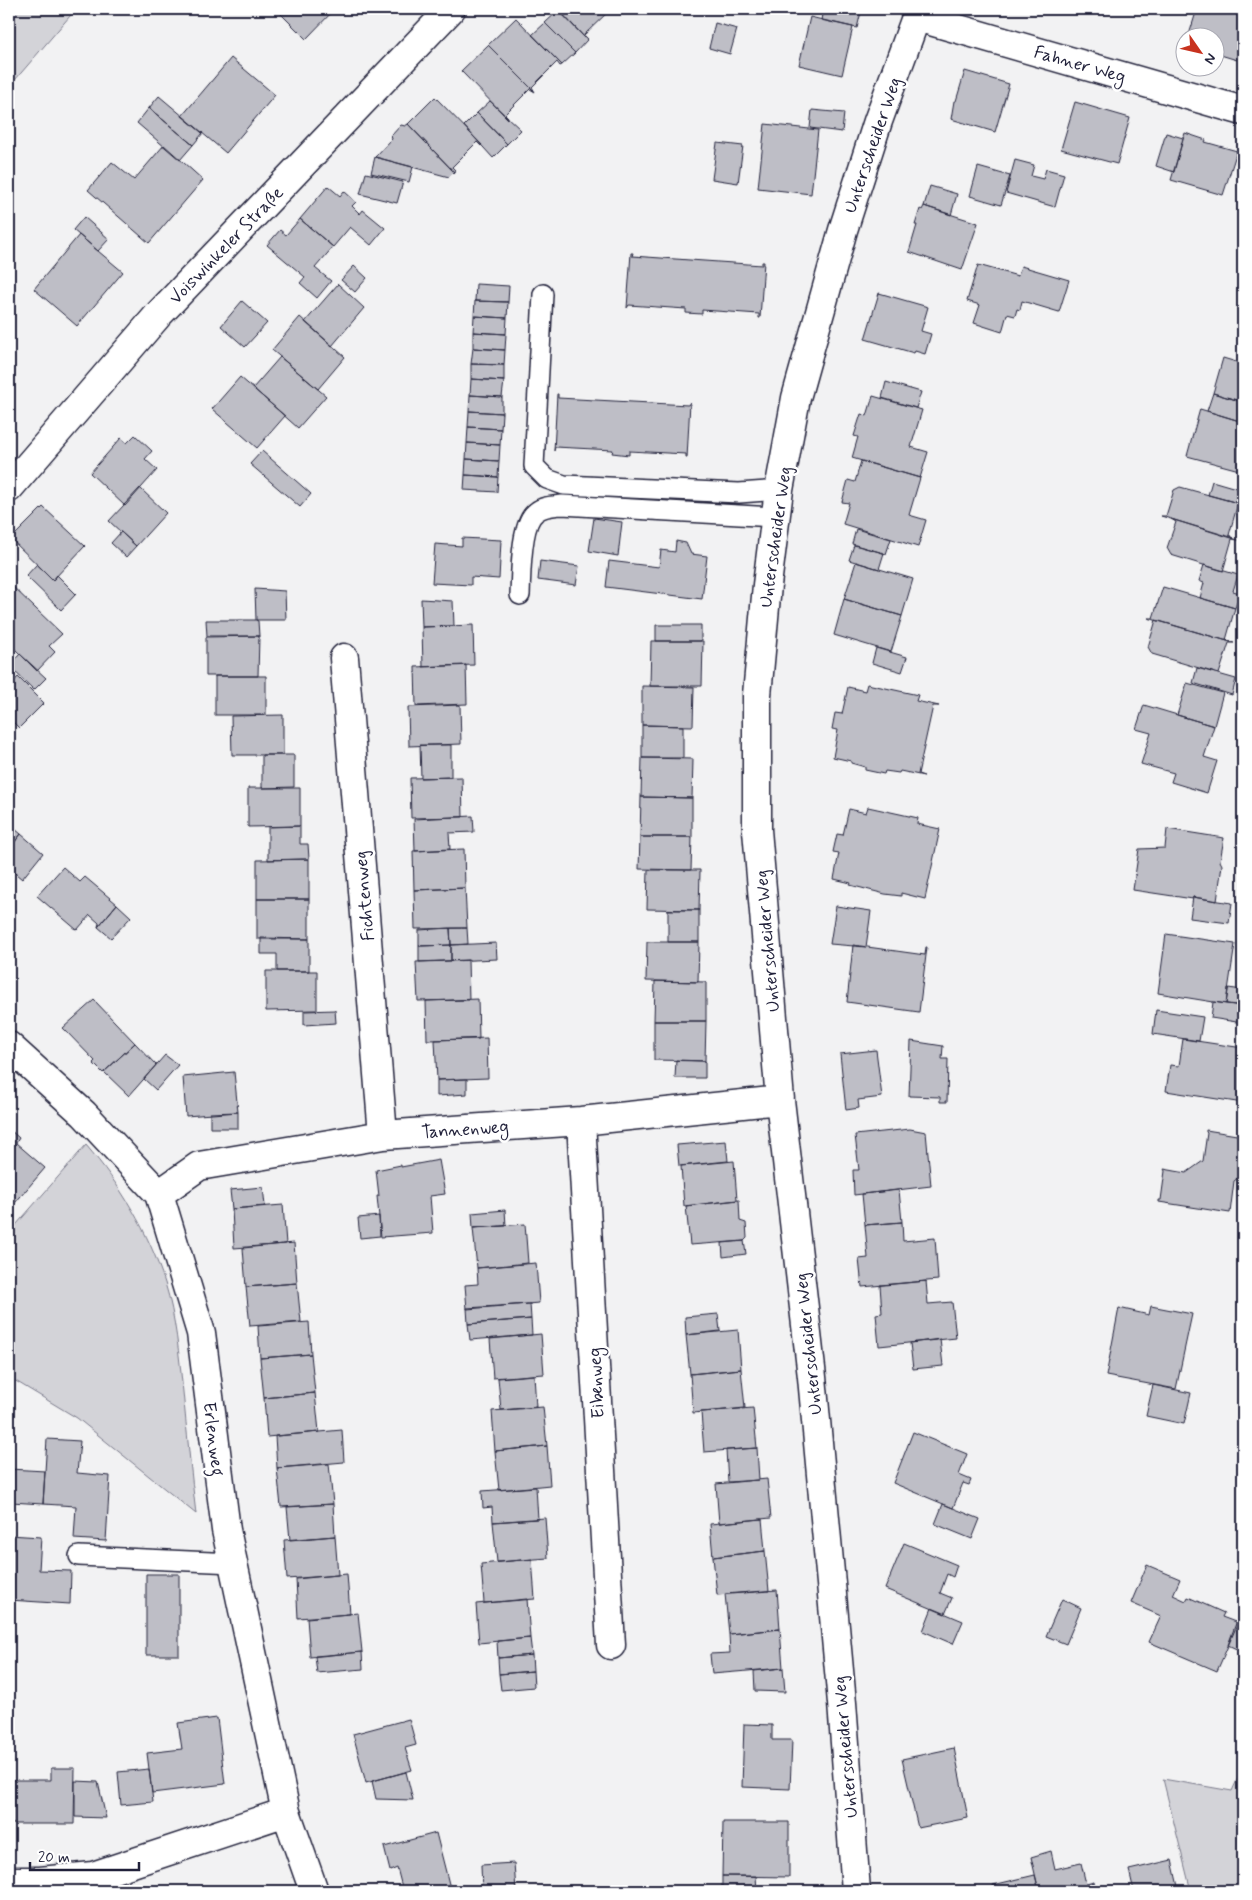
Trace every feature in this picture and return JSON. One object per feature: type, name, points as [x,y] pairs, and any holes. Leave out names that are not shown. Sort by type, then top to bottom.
[{"type":"street","name":"Voiswinkeler Straße","points":[[9,488],[159,314],[450,9]]},
{"type":"street","name":"Fahner Weg","points":[[918,13],[1243,111]]},
{"type":"street","name":"Unterscheider Weg","points":[[856,1891],[842,1703],[812,1377],[780,1100],[757,830],[757,695],[767,585],[780,490],[796,398],[843,230],[878,120],[918,13]]},
{"type":"street","name":"Fichtenweg","points":[[344,658],[384,1134]]},
{"type":"street","name":"Erlenweg","points":[[9,1046],[84,1114],[160,1194],[201,1333],[226,1530],[286,1812],[314,1891]]},
{"type":"street","name":"Tannenweg","points":[[160,1194],[200,1166],[384,1134],[581,1121],[780,1100]]},
{"type":"street","name":"Eibenweg","points":[[581,1121],[611,1645]]},
{"type":"street","points":[[9,1881],[40,1881],[93,1876],[286,1812]]},
{"type":"lane","points":[[543,294],[534,466],[547,479],[564,485],[738,493],[780,490]]},
{"type":"lane","points":[[520,594],[526,528],[530,517],[544,507],[562,505],[776,517]]},
{"type":"lane","points":[[79,1556],[234,1563]]},
{"type":"shaded area","points":[[9,9],[76,9],[9,87]]},
{"type":"shaded area","points":[[86,1145],[122,1193],[142,1227],[165,1283],[177,1337],[196,1514],[77,1418],[9,1377],[9,1233]]},
{"type":"shaded area","points":[[1243,1767],[1243,1891],[1191,1891],[1163,1779],[1232,1791]]},
{"type":"building","points":[[276,9],[335,9],[306,39]]},
{"type":"building","points":[[557,9],[610,9],[614,13],[610,10],[584,35],[587,40]]},
{"type":"building","points":[[823,9],[846,9],[861,12],[857,28],[821,20]]},
{"type":"building","points":[[1197,9],[1227,9],[1243,13],[1243,41],[1237,60],[1224,56],[1224,28],[1191,28]]},
{"type":"building","points":[[559,10],[587,40],[575,53],[545,23]]},
{"type":"building","points":[[810,17],[853,27],[842,75],[799,65]]},
{"type":"building","points":[[516,18],[562,65],[560,66],[557,62],[532,87],[535,92],[488,45]]},
{"type":"building","points":[[545,23],[575,53],[562,65],[532,35]]},
{"type":"building","points":[[715,23],[737,29],[730,54],[709,48]]},
{"type":"building","points":[[488,45],[535,92],[530,89],[505,114],[508,119],[461,71]]},
{"type":"building","points":[[231,58],[275,95],[226,153],[182,116]]},
{"type":"building","points":[[965,71],[1009,84],[995,132],[951,119],[954,101],[956,101]]},
{"type":"building","points":[[159,96],[203,133],[193,145],[149,108]]},
{"type":"building","points":[[435,97],[482,145],[477,142],[452,167],[455,170],[454,172],[408,124]]},
{"type":"building","points":[[490,101],[521,130],[507,144],[477,113]]},
{"type":"building","points":[[1075,102],[1130,118],[1117,164],[1061,149]]},
{"type":"building","points":[[149,108],[193,145],[180,160],[137,123]]},
{"type":"building","points":[[812,110],[844,113],[842,132],[810,128]]},
{"type":"building","points":[[477,113],[507,144],[493,158],[464,126]]},
{"type":"building","points":[[408,124],[454,172],[449,177],[375,157],[392,139],[391,136],[401,125],[405,126]]},
{"type":"building","points":[[765,124],[818,130],[811,194],[758,188]]},
{"type":"building","points":[[1166,133],[1183,138],[1174,172],[1156,166]]},
{"type":"building","points":[[1185,133],[1206,140],[1205,142],[1237,151],[1223,195],[1171,180]]},
{"type":"building","points":[[717,143],[743,146],[738,183],[712,179]]},
{"type":"building","points":[[164,145],[203,180],[149,243],[88,190],[112,162],[134,180]]},
{"type":"building","points":[[375,157],[413,167],[409,182],[371,173]]},
{"type":"building","points":[[1015,160],[1034,165],[1031,176],[1043,179],[1046,169],[1064,174],[1055,207],[1006,193]]},
{"type":"building","points":[[978,167],[1010,176],[1001,205],[970,196]]},
{"type":"building","points":[[366,173],[403,182],[397,203],[360,194]]},
{"type":"building","points":[[328,186],[340,196],[344,191],[356,202],[352,206],[360,214],[363,210],[385,228],[371,245],[350,227],[333,247],[300,219]]},
{"type":"building","points":[[930,186],[957,194],[951,215],[924,206]]},
{"type":"building","points":[[924,206],[978,223],[962,270],[909,252],[920,209],[922,210]]},
{"type":"building","points":[[84,217],[109,239],[98,251],[73,230]]},
{"type":"building","points":[[300,219],[333,247],[315,268],[331,281],[317,298],[300,283],[305,277],[267,245],[280,230],[286,235]]},
{"type":"building","points":[[79,235],[123,272],[77,326],[34,289]]},
{"type":"building","points":[[631,253],[633,253],[632,256],[762,265],[762,262],[764,262],[760,318],[759,314],[702,310],[702,314],[686,313],[686,309],[629,305],[627,308]]},
{"type":"building","points":[[978,265],[1018,276],[1021,266],[1069,280],[1059,312],[1022,301],[1020,310],[1017,309],[1015,316],[1007,314],[1002,332],[974,323],[980,305],[967,301]]},
{"type":"building","points":[[354,266],[367,278],[355,292],[341,280]]},
{"type":"building","points":[[338,284],[364,308],[332,346],[305,322]]},
{"type":"building","points":[[476,284],[509,286],[508,302],[475,301]]},
{"type":"building","points":[[879,293],[928,307],[921,331],[931,334],[925,354],[915,351],[914,353],[865,339]]},
{"type":"building","points":[[242,301],[267,323],[245,347],[221,326]]},
{"type":"building","points":[[475,301],[508,302],[507,318],[474,316]]},
{"type":"building","points":[[474,316],[507,318],[506,334],[473,332]]},
{"type":"building","points":[[300,317],[345,357],[318,389],[272,350]]},
{"type":"building","points":[[473,332],[506,334],[505,350],[473,348]]},
{"type":"building","points":[[473,348],[505,350],[504,365],[471,364]]},
{"type":"building","points":[[280,357],[326,396],[298,428],[253,388]]},
{"type":"building","points":[[1223,358],[1243,364],[1243,402],[1213,393]]},
{"type":"building","points":[[471,364],[504,365],[504,381],[471,379]]},
{"type":"building","points":[[240,377],[285,416],[257,448],[212,409]]},
{"type":"building","points":[[471,379],[504,381],[502,397],[470,395]]},
{"type":"building","points":[[886,382],[921,392],[916,408],[882,398]]},
{"type":"building","points":[[1213,393],[1243,402],[1243,422],[1207,411]]},
{"type":"building","points":[[557,394],[558,398],[688,405],[690,402],[687,458],[686,454],[629,451],[629,455],[612,453],[613,450],[555,447],[554,451]]},
{"type":"building","points":[[470,395],[502,397],[502,413],[469,411]]},
{"type":"building","points":[[873,396],[922,410],[911,447],[928,452],[920,478],[852,458],[858,437],[854,436],[861,414],[867,416]]},
{"type":"building","points":[[1200,409],[1243,422],[1243,471],[1187,456]]},
{"type":"building","points":[[469,411],[502,413],[501,429],[468,427]]},
{"type":"building","points":[[468,427],[501,429],[500,445],[467,443]]},
{"type":"building","points":[[135,435],[152,451],[145,459],[157,470],[125,506],[90,473],[121,438],[127,443]]},
{"type":"building","points":[[467,443],[500,445],[499,461],[466,459]]},
{"type":"building","points":[[262,451],[311,494],[300,507],[250,464]]},
{"type":"building","points":[[466,459],[499,461],[498,477],[465,475]]},
{"type":"building","points":[[861,461],[920,478],[909,515],[926,520],[918,547],[843,524],[849,503],[842,502],[848,480],[855,482]]},
{"type":"building","points":[[465,475],[498,477],[497,492],[464,490]]},
{"type":"building","points":[[1212,481],[1243,490],[1243,510],[1237,508],[1238,503],[1208,495]]},
{"type":"building","points":[[1180,487],[1238,503],[1229,535],[1234,538],[1161,516],[1166,516],[1174,490]]},
{"type":"building","points":[[140,488],[166,513],[136,546],[109,521]]},
{"type":"building","points":[[43,507],[85,546],[53,580],[11,539]]},
{"type":"building","points":[[594,518],[622,522],[618,556],[589,551]]},
{"type":"building","points":[[1171,519],[1238,540],[1232,539],[1223,571],[1171,555],[1167,548],[1176,522]]},
{"type":"building","points":[[856,529],[891,539],[886,554],[852,544]]},
{"type":"building","points":[[121,532],[136,546],[126,557],[111,543]]},
{"type":"building","points":[[462,538],[501,540],[499,579],[471,577],[471,585],[432,583],[435,544],[462,546]]},
{"type":"building","points":[[676,541],[686,543],[691,554],[707,556],[702,599],[606,587],[609,561],[659,567],[661,550],[675,552]]},
{"type":"building","points":[[854,545],[884,553],[879,569],[849,560]]},
{"type":"building","points":[[540,561],[579,566],[576,585],[538,580]]},
{"type":"building","points":[[856,562],[913,579],[902,616],[844,599]]},
{"type":"building","points":[[37,564],[53,580],[57,575],[76,594],[61,610],[26,576]]},
{"type":"building","points":[[1204,565],[1238,575],[1233,591],[1240,593],[1235,608],[1200,598],[1204,583],[1199,581]]},
{"type":"building","points":[[9,583],[62,634],[49,646],[55,652],[37,671],[9,643]]},
{"type":"building","points":[[1163,587],[1235,608],[1226,640],[1231,642],[1148,618],[1153,618]]},
{"type":"building","points":[[255,589],[285,591],[286,620],[256,620]]},
{"type":"building","points":[[421,599],[453,601],[454,626],[422,627]]},
{"type":"building","points":[[844,599],[902,616],[891,652],[834,635]]},
{"type":"building","points":[[206,620],[256,620],[258,621],[259,636],[207,636]]},
{"type":"building","points":[[1156,620],[1234,643],[1229,643],[1219,674],[1152,654],[1148,647]]},
{"type":"building","points":[[473,625],[474,665],[423,667],[422,627]]},
{"type":"building","points":[[656,625],[701,625],[701,641],[656,641]]},
{"type":"building","points":[[259,636],[258,676],[206,676],[206,637]]},
{"type":"building","points":[[651,641],[703,641],[702,686],[650,686]]},
{"type":"building","points":[[876,648],[907,657],[902,672],[872,663]]},
{"type":"building","points":[[20,654],[46,678],[34,690],[9,666]]},
{"type":"building","points":[[466,665],[467,704],[416,706],[415,667]]},
{"type":"building","points":[[1197,668],[1236,679],[1232,695],[1193,683]]},
{"type":"building","points":[[215,676],[266,676],[266,715],[215,715]]},
{"type":"building","points":[[18,677],[44,703],[19,728],[9,718],[9,687]]},
{"type":"building","points":[[1187,683],[1223,693],[1214,726],[1177,715]]},
{"type":"building","points":[[867,684],[918,695],[916,701],[939,706],[933,706],[918,774],[924,776],[900,771],[899,773],[885,771],[884,774],[865,770],[865,767],[851,763],[851,761],[833,757],[838,730],[832,729],[835,713],[842,714],[848,687],[865,691]]},
{"type":"building","points":[[642,686],[694,687],[693,726],[642,725]]},
{"type":"building","points":[[460,705],[461,744],[409,746],[408,707]]},
{"type":"building","points":[[1144,705],[1214,726],[1204,757],[1217,761],[1207,793],[1171,782],[1174,773],[1141,764],[1151,733],[1136,729]]},
{"type":"building","points":[[283,715],[283,755],[232,755],[231,716]]},
{"type":"building","points":[[642,725],[683,726],[683,758],[642,758]]},
{"type":"building","points":[[420,745],[451,745],[451,777],[421,778]]},
{"type":"building","points":[[262,755],[294,755],[294,787],[262,788]]},
{"type":"building","points":[[642,758],[693,759],[692,798],[641,797]]},
{"type":"building","points":[[462,777],[463,817],[411,818],[410,778]]},
{"type":"building","points":[[248,788],[300,788],[300,826],[248,827]]},
{"type":"building","points":[[641,797],[692,798],[692,837],[640,837]]},
{"type":"building","points":[[868,807],[918,818],[917,824],[940,829],[925,899],[901,893],[901,896],[885,894],[834,879],[839,853],[833,852],[837,834],[843,835],[849,809],[866,813]]},
{"type":"building","points":[[473,816],[474,832],[449,833],[450,849],[415,851],[414,819]]},
{"type":"building","points":[[9,824],[21,834],[9,849]]},
{"type":"building","points":[[300,826],[300,844],[308,844],[309,859],[268,860],[268,827]]},
{"type":"building","points":[[1167,829],[1224,838],[1217,901],[1133,890],[1139,849],[1165,848]]},
{"type":"building","points":[[21,834],[43,853],[22,879],[9,868],[9,849]]},
{"type":"building","points":[[640,837],[692,837],[691,870],[639,869]]},
{"type":"building","points":[[464,849],[465,888],[414,890],[413,851]]},
{"type":"building","points":[[309,859],[309,899],[257,899],[257,860]]},
{"type":"building","points":[[63,867],[80,882],[85,877],[117,904],[98,927],[99,923],[90,915],[77,930],[37,896]]},
{"type":"building","points":[[648,870],[700,870],[699,910],[647,909]]},
{"type":"building","points":[[465,888],[467,928],[415,929],[414,890]]},
{"type":"building","points":[[1193,897],[1232,903],[1229,923],[1190,918]]},
{"type":"building","points":[[257,899],[309,899],[309,939],[257,939]]},
{"type":"building","points":[[117,904],[131,917],[111,938],[98,927]]},
{"type":"building","points":[[836,906],[871,911],[866,947],[830,944]]},
{"type":"building","points":[[668,910],[699,910],[699,942],[668,942]]},
{"type":"building","points":[[450,928],[451,945],[419,946],[419,930]]},
{"type":"building","points":[[450,928],[467,928],[468,944],[451,945]]},
{"type":"building","points":[[1166,934],[1235,944],[1226,1004],[1158,993]]},
{"type":"building","points":[[261,938],[309,939],[309,971],[277,971],[277,954],[261,954]]},
{"type":"building","points":[[647,942],[699,942],[698,982],[646,981]]},
{"type":"building","points":[[496,943],[497,959],[451,961],[451,945]]},
{"type":"building","points":[[451,945],[451,961],[419,962],[419,946]]},
{"type":"building","points":[[853,945],[925,955],[927,947],[919,1012],[847,1002]]},
{"type":"building","points":[[468,960],[469,1000],[418,1001],[416,962]]},
{"type":"building","points":[[266,971],[317,971],[317,1010],[266,1011]]},
{"type":"building","points":[[655,981],[706,982],[706,1021],[654,1021]]},
{"type":"building","points":[[1228,988],[1243,990],[1243,1006],[1226,1004]]},
{"type":"building","points":[[478,999],[479,1039],[427,1040],[426,1001]]},
{"type":"building","points":[[94,1000],[135,1043],[103,1073],[93,1063],[95,1061],[63,1028]]},
{"type":"building","points":[[1213,1002],[1243,1006],[1243,1023],[1211,1018]]},
{"type":"building","points":[[335,1010],[336,1023],[304,1025],[304,1011]]},
{"type":"building","points":[[1156,1010],[1203,1017],[1199,1041],[1153,1034]]},
{"type":"building","points":[[654,1021],[706,1021],[705,1061],[654,1060]]},
{"type":"building","points":[[487,1038],[488,1078],[437,1080],[435,1040]]},
{"type":"building","points":[[1183,1039],[1243,1048],[1243,1103],[1166,1091],[1170,1065],[1179,1066]]},
{"type":"building","points":[[911,1041],[943,1046],[942,1059],[948,1059],[947,1102],[940,1102],[940,1097],[909,1096]]},
{"type":"building","points":[[135,1043],[156,1065],[129,1096],[104,1072]]},
{"type":"building","points":[[876,1050],[882,1097],[858,1100],[859,1108],[846,1110],[840,1054]]},
{"type":"building","points":[[165,1055],[178,1065],[156,1090],[144,1079]]},
{"type":"building","points":[[676,1060],[705,1061],[705,1078],[675,1078]]},
{"type":"building","points":[[234,1072],[238,1112],[186,1116],[183,1077]]},
{"type":"building","points":[[467,1079],[467,1094],[437,1096],[437,1080]]},
{"type":"building","points":[[238,1112],[238,1128],[210,1128],[210,1113]]},
{"type":"building","points":[[9,1129],[19,1138],[16,1143],[45,1168],[9,1210]]},
{"type":"building","points":[[910,1129],[926,1132],[931,1186],[854,1195],[853,1170],[859,1170],[855,1135]]},
{"type":"building","points":[[1206,1130],[1243,1136],[1243,1174],[1234,1181],[1230,1213],[1159,1202],[1161,1200],[1164,1169],[1186,1173],[1203,1161]]},
{"type":"building","points":[[726,1141],[728,1161],[679,1166],[677,1145]]},
{"type":"building","points":[[439,1160],[445,1194],[430,1196],[433,1233],[381,1237],[376,1170]]},
{"type":"building","points":[[734,1161],[737,1200],[684,1206],[681,1166]]},
{"type":"building","points":[[263,1187],[265,1206],[232,1209],[230,1190]]},
{"type":"building","points":[[899,1190],[902,1222],[865,1225],[862,1194]]},
{"type":"building","points":[[739,1200],[740,1221],[746,1223],[747,1238],[744,1241],[690,1245],[686,1206]]},
{"type":"building","points":[[283,1205],[286,1244],[234,1248],[232,1209]]},
{"type":"building","points":[[505,1210],[506,1226],[473,1228],[472,1213]]},
{"type":"building","points":[[379,1216],[380,1236],[360,1238],[358,1218]]},
{"type":"building","points":[[902,1222],[903,1241],[935,1238],[938,1280],[862,1287],[859,1259],[868,1258],[865,1225]]},
{"type":"building","points":[[525,1224],[528,1263],[477,1268],[473,1228]]},
{"type":"building","points":[[744,1241],[746,1254],[723,1257],[722,1243]]},
{"type":"building","points":[[294,1243],[297,1283],[246,1287],[243,1248]]},
{"type":"building","points":[[536,1263],[539,1303],[467,1309],[465,1285],[478,1284],[477,1268]]},
{"type":"building","points":[[926,1281],[928,1304],[952,1302],[956,1338],[879,1346],[876,1314],[882,1313],[880,1285]]},
{"type":"building","points":[[297,1283],[301,1322],[250,1326],[246,1287]]},
{"type":"building","points":[[530,1304],[531,1319],[468,1324],[467,1308]]},
{"type":"building","points":[[1151,1306],[1192,1314],[1176,1389],[1106,1376],[1119,1308],[1149,1315]]},
{"type":"building","points":[[718,1314],[720,1331],[686,1335],[685,1317]]},
{"type":"building","points":[[531,1319],[532,1335],[470,1340],[468,1324]]},
{"type":"building","points":[[309,1322],[311,1354],[260,1358],[258,1326]]},
{"type":"building","points":[[738,1330],[741,1369],[690,1374],[686,1335]]},
{"type":"building","points":[[541,1334],[544,1374],[493,1378],[490,1339]]},
{"type":"building","points":[[940,1339],[943,1366],[913,1369],[910,1343]]},
{"type":"building","points":[[311,1354],[315,1393],[264,1398],[260,1358]]},
{"type":"building","points":[[741,1369],[745,1408],[693,1413],[690,1374]]},
{"type":"building","points":[[534,1375],[536,1407],[501,1410],[498,1378]]},
{"type":"building","points":[[1153,1385],[1191,1393],[1184,1424],[1146,1416]]},
{"type":"building","points":[[315,1393],[319,1432],[267,1437],[264,1398]]},
{"type":"building","points":[[543,1407],[547,1446],[495,1451],[492,1411]]},
{"type":"building","points":[[753,1408],[757,1448],[704,1452],[701,1412]]},
{"type":"building","points":[[342,1430],[344,1462],[277,1468],[275,1436]]},
{"type":"building","points":[[913,1432],[967,1454],[959,1475],[971,1480],[969,1485],[963,1483],[953,1508],[893,1483]]},
{"type":"building","points":[[47,1439],[80,1441],[77,1473],[110,1476],[106,1541],[74,1539],[76,1506],[43,1504]]},
{"type":"building","points":[[547,1446],[550,1485],[499,1490],[495,1451]]},
{"type":"building","points":[[757,1448],[759,1480],[728,1482],[726,1450]]},
{"type":"building","points":[[329,1464],[333,1504],[281,1507],[277,1468]]},
{"type":"building","points":[[9,1469],[45,1471],[43,1504],[11,1502],[9,1529]]},
{"type":"building","points":[[767,1479],[771,1518],[719,1523],[716,1484]]},
{"type":"building","points":[[536,1487],[538,1519],[493,1522],[492,1507],[483,1508],[482,1491]]},
{"type":"building","points":[[333,1504],[335,1536],[290,1540],[287,1507]]},
{"type":"building","points":[[943,1504],[980,1519],[972,1539],[935,1524]]},
{"type":"building","points":[[545,1518],[548,1558],[497,1562],[493,1522]]},
{"type":"building","points":[[762,1519],[765,1551],[713,1557],[710,1524]]},
{"type":"building","points":[[9,1535],[41,1537],[39,1570],[71,1571],[70,1604],[9,1600]]},
{"type":"building","points":[[335,1536],[338,1575],[287,1579],[284,1540]]},
{"type":"building","points":[[904,1543],[957,1565],[953,1577],[947,1574],[940,1593],[952,1598],[945,1614],[885,1589]]},
{"type":"building","points":[[765,1551],[769,1591],[717,1595],[713,1557]]},
{"type":"building","points":[[532,1559],[535,1599],[484,1603],[481,1564]]},
{"type":"building","points":[[1147,1565],[1180,1579],[1173,1595],[1186,1601],[1188,1597],[1224,1613],[1222,1617],[1238,1623],[1217,1671],[1149,1642],[1161,1616],[1131,1603]]},
{"type":"building","points":[[146,1574],[179,1574],[179,1655],[146,1655]]},
{"type":"building","points":[[347,1574],[350,1614],[298,1618],[296,1579]]},
{"type":"building","points":[[777,1590],[780,1629],[729,1634],[725,1594]]},
{"type":"building","points":[[527,1599],[530,1638],[479,1643],[476,1604]]},
{"type":"building","points":[[1062,1599],[1081,1608],[1066,1644],[1046,1636]]},
{"type":"building","points":[[932,1608],[963,1621],[953,1644],[923,1631]]},
{"type":"building","points":[[1243,1608],[1243,1652],[1228,1645]]},
{"type":"building","points":[[358,1613],[362,1652],[310,1657],[307,1618]]},
{"type":"building","points":[[780,1629],[783,1668],[712,1674],[710,1654],[730,1653],[729,1634]]},
{"type":"building","points":[[530,1638],[532,1655],[498,1658],[497,1641]]},
{"type":"building","points":[[362,1652],[363,1669],[317,1673],[315,1656]]},
{"type":"building","points":[[532,1655],[533,1671],[499,1674],[498,1658]]},
{"type":"building","points":[[783,1668],[785,1692],[755,1691],[754,1671]]},
{"type":"building","points":[[533,1671],[534,1687],[501,1690],[499,1674]]},
{"type":"building","points":[[217,1718],[225,1784],[152,1793],[147,1753],[182,1749],[178,1723]]},
{"type":"building","points":[[409,1719],[416,1745],[405,1748],[412,1770],[366,1783],[353,1734]]},
{"type":"building","points":[[744,1724],[772,1725],[772,1740],[792,1740],[790,1789],[742,1787]]},
{"type":"building","points":[[954,1748],[968,1818],[918,1828],[902,1759]]},
{"type":"building","points":[[51,1768],[75,1768],[74,1824],[9,1824],[9,1780],[51,1780]]},
{"type":"building","points":[[149,1769],[153,1802],[121,1805],[118,1772]]},
{"type":"building","points":[[406,1772],[413,1800],[376,1799],[372,1781]]},
{"type":"building","points":[[75,1781],[98,1782],[106,1818],[75,1817]]},
{"type":"building","points":[[723,1822],[789,1822],[789,1877],[722,1876]]},
{"type":"building","points":[[436,1833],[450,1888],[437,1891],[403,1891],[397,1868],[390,1871],[384,1847]]},
{"type":"building","points":[[1051,1851],[1055,1869],[1081,1863],[1086,1884],[1094,1882],[1095,1886],[1080,1891],[1039,1891],[1031,1857]]},
{"type":"building","points":[[1172,1860],[1179,1891],[1134,1891],[1129,1870]]},
{"type":"building","points":[[514,1863],[516,1891],[482,1891],[481,1865]]},
{"type":"building","points":[[1035,1875],[1039,1891],[994,1891],[993,1885]]},
{"type":"building","points":[[722,1876],[756,1876],[757,1891],[722,1891]]}]
